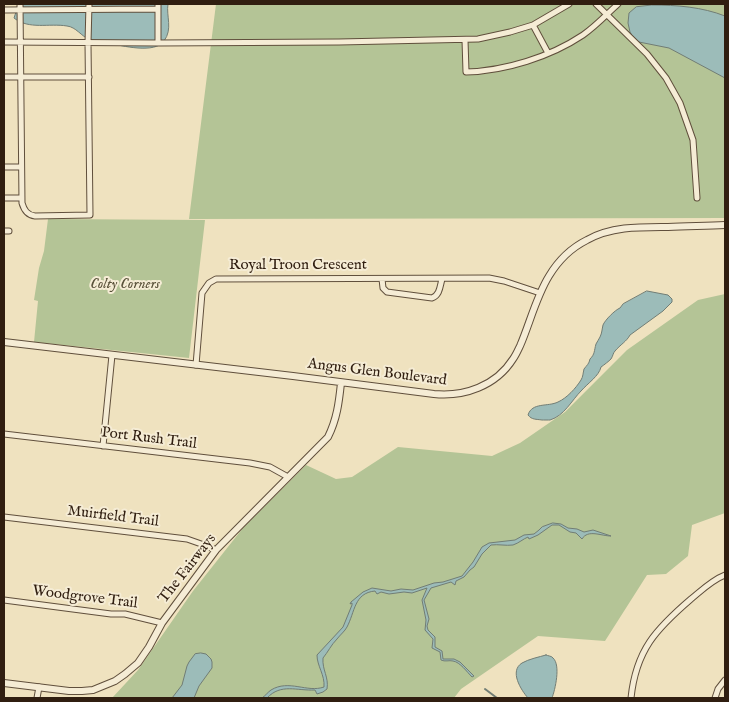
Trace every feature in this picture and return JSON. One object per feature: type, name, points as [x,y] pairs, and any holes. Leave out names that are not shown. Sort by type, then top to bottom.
[{"type":"street","points":[[4,42],[158,43],[465,40],[510,32],[533,25],[569,4]]},
{"type":"street","points":[[596,4],[647,54],[666,78],[680,103],[693,140],[697,198]]},
{"type":"street","points":[[465,40],[466,72],[482,72],[520,64],[548,53],[584,34],[618,4]]},
{"type":"street","points":[[20,7],[22,198],[24,209],[32,216],[90,215],[89,6]]},
{"type":"street","points":[[4,10],[20,7],[158,6],[158,43]]},
{"type":"street","points":[[533,25],[548,53]]},
{"type":"street","points":[[4,77],[89,76]]},
{"type":"street","points":[[4,167],[21,167]]},
{"type":"street","points":[[4,198],[22,198]]},
{"type":"street","name":"Angus Glen Boulevard","points":[[4,342],[444,395],[455,394],[479,388],[496,378],[513,360],[527,330],[540,293],[549,276],[562,258],[588,239],[605,232],[637,227],[725,225]]},
{"type":"street","name":"Royal Troon Crescent","points":[[196,365],[202,293],[209,283],[216,279],[496,279],[540,293]]},
{"type":"street","name":"Royal Troon Crescent","points":[[382,279],[383,288],[387,292],[432,298],[438,294],[442,279]]},
{"type":"street","points":[[103,446],[112,355]]},
{"type":"street","name":"The Fairways","points":[[4,683],[69,691],[94,690],[115,681],[138,663],[162,624],[216,550],[323,442],[330,432],[337,414],[341,383]]},
{"type":"street","name":"Port Rush Trail","points":[[4,434],[250,463],[270,467],[288,477]]},
{"type":"street","name":"Muirfield Trail","points":[[4,517],[187,539],[216,550]]},
{"type":"street","points":[[631,698],[634,676],[655,634],[668,619],[707,585],[725,575]]},
{"type":"street","name":"Woodgrove Trail","points":[[4,600],[110,614],[125,614],[162,624]]},
{"type":"street","points":[[715,698],[720,685],[725,680]]},
{"type":"street","points":[[37,698],[39,687]]},
{"type":"green space","points":[[216,4],[725,4],[725,218],[189,219]]},
{"type":"green space","name":"Colty Corners","points":[[48,219],[205,220],[189,358],[34,342],[38,301],[34,300],[44,251]]},
{"type":"green space","points":[[725,294],[725,513],[692,525],[688,556],[666,574],[647,575],[605,641],[538,636],[461,689],[454,698],[112,698],[138,670],[193,591],[243,528],[306,465],[336,479],[352,477],[398,447],[492,456],[520,443],[565,412],[627,350],[698,300]]},
{"type":"water","points":[[24,4],[168,4],[169,27],[167,36],[160,45],[146,48],[122,46],[90,40],[70,27],[33,25],[20,22],[14,18],[17,9]]},
{"type":"water","points":[[652,5],[689,7],[725,16],[725,78],[669,48],[639,42],[633,37],[628,23],[629,13],[636,7]]},
{"type":"water","points":[[647,291],[668,295],[672,302],[663,311],[630,335],[614,352],[611,359],[601,367],[596,376],[559,415],[550,420],[533,419],[530,417],[528,415],[533,408],[558,402],[574,389],[582,379],[584,369],[594,354],[603,325],[623,304]]},
{"type":"water","points":[[553,523],[584,532],[593,530],[611,536],[588,534],[582,539],[576,533],[570,532],[559,525],[552,525],[538,535],[529,539],[528,537],[513,545],[491,545],[482,554],[474,567],[464,577],[456,581],[455,585],[451,582],[431,588],[424,600],[429,619],[427,626],[428,630],[435,637],[435,647],[442,651],[443,659],[454,659],[460,662],[474,676],[472,677],[456,662],[441,660],[440,652],[432,648],[433,639],[425,630],[426,620],[422,600],[427,588],[412,593],[389,594],[381,592],[377,594],[375,591],[363,595],[359,599],[346,629],[323,658],[327,689],[317,694],[315,690],[284,689],[272,693],[267,698],[262,698],[278,687],[324,687],[317,655],[343,627],[352,605],[352,603],[350,604],[351,602],[363,592],[372,588],[391,591],[401,589],[413,590],[462,576],[482,547],[489,543],[515,540],[524,535],[534,534],[542,527]]},
{"type":"water","points":[[195,654],[206,654],[211,659],[212,668],[199,686],[194,698],[172,698],[182,685],[189,662]]},
{"type":"water","points":[[546,655],[552,657],[557,666],[557,678],[552,698],[528,698],[522,690],[516,675],[518,666],[528,660]]},
{"type":"waterway","points":[[485,689],[497,698]]}]
